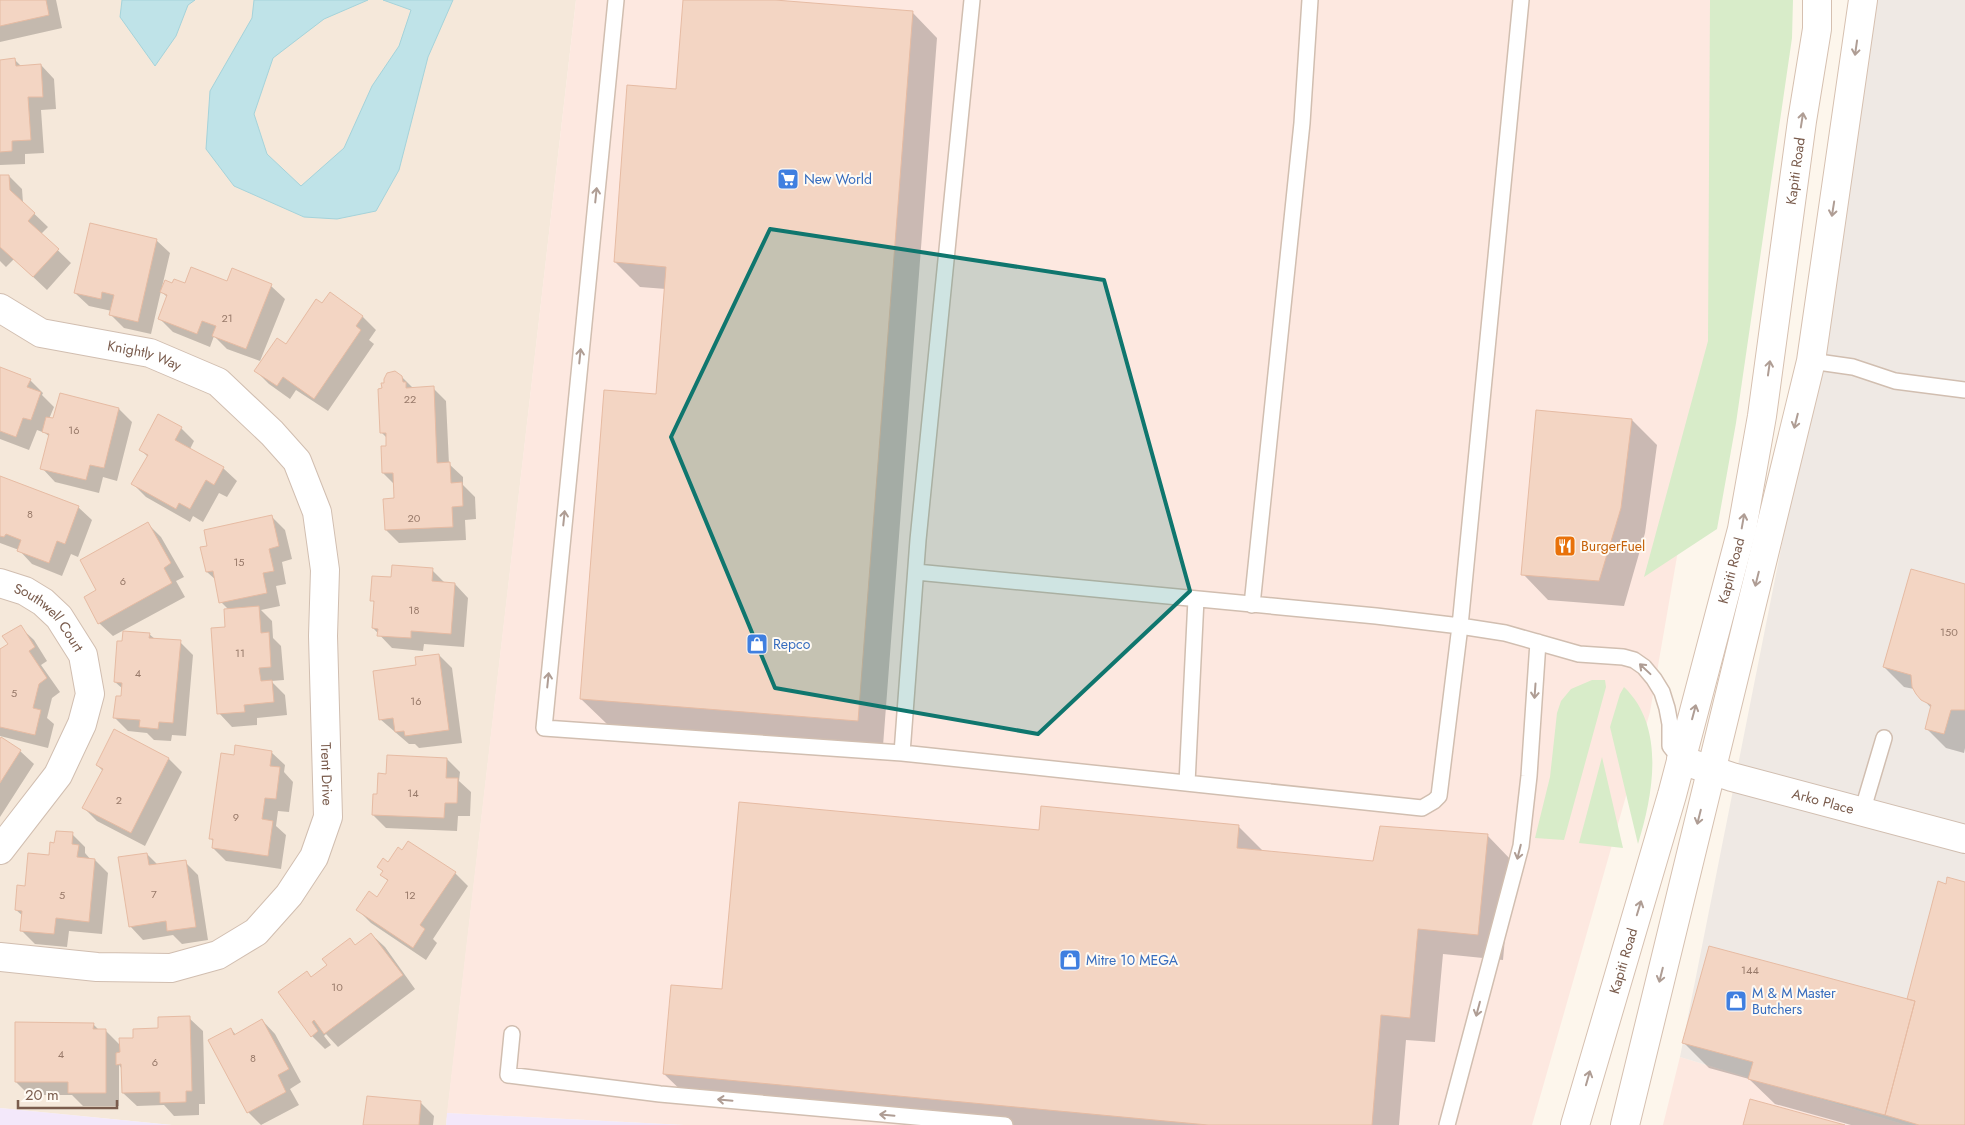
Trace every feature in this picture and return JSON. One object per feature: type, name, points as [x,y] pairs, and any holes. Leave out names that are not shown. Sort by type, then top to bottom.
[{"type":"main road","name":"Kapiti Road","points":[[1575,1125],[1681,760],[1742,529],[1762,416],[1802,121],[1817,29],[1818,0]]},
{"type":"main road","name":"Kapiti Road","points":[[1625,1125],[1811,361],[1863,0]]},
{"type":"main road","name":"Knightly Way","points":[[0,308],[41,333],[150,354],[218,382],[272,433]]},
{"type":"main road","points":[[1762,416],[1811,361]]},
{"type":"main road","name":"Trent Drive","points":[[0,957],[97,967],[171,968],[218,955],[256,932],[289,895],[314,857],[328,818],[323,636],[325,570],[317,512],[304,478],[297,461],[272,433]]},
{"type":"main road","name":"Southwell Court","points":[[0,583],[25,591],[44,602],[59,617],[83,655],[90,694],[82,724],[58,775],[0,850]]},
{"type":"main road","name":"Arko Place","points":[[1681,760],[1710,770],[1965,839]]},
{"type":"lane","points":[[616,0],[544,728],[902,753],[1422,808],[1429,805],[1439,796],[1460,626],[1521,0]]},
{"type":"lane","points":[[902,753],[916,572],[972,0]]},
{"type":"lane","points":[[1252,605],[1302,123],[1310,0]]},
{"type":"lane","points":[[1811,361],[1853,367],[1895,381],[1965,390]]},
{"type":"lane","points":[[916,572],[1460,626],[1505,634],[1579,654],[1623,657],[1634,660],[1644,667],[1662,692],[1670,724],[1670,746],[1681,760]]},
{"type":"lane","points":[[1187,783],[1196,599]]},
{"type":"lane","points":[[1447,1125],[1521,846],[1529,776],[1538,642]]},
{"type":"lane","points":[[1862,812],[1884,738]]},
{"type":"lane","points":[[512,1034],[508,1075],[660,1094],[1005,1125]]},
{"type":"highlighted area","points":[[770,229],[1104,280],[1190,591],[1038,734],[775,688],[671,437]]},
{"type":"shaded area","points":[[0,0],[576,0],[446,1125],[172,1125],[0,1108]]},
{"type":"shaded area","points":[[576,0],[1752,0],[1717,326],[1650,712],[1532,1125],[684,1125],[447,1113]]},
{"type":"shaded area","points":[[1873,0],[1965,0],[1965,1125],[1906,1125],[1680,1057],[1802,443]]},
{"type":"shaded area","points":[[1680,1057],[1906,1125],[1663,1125]]},
{"type":"shaded area","points":[[0,1108],[172,1125],[0,1125]]},
{"type":"shaded area","points":[[447,1113],[684,1125],[446,1125]]},
{"type":"green space","points":[[1710,0],[1793,0],[1792,38],[1736,423],[1717,529],[1644,577],[1708,341]]},
{"type":"green space","points":[[1592,680],[1605,680],[1606,687],[1564,840],[1535,838],[1550,777],[1557,713],[1561,701],[1571,689]]},
{"type":"green space","points":[[1624,687],[1637,703],[1646,722],[1651,741],[1651,783],[1638,844],[1610,727]]},
{"type":"green space","points":[[1602,757],[1623,848],[1579,843]]},
{"type":"water","points":[[122,0],[195,0],[188,5],[176,36],[155,66],[120,17]]},
{"type":"water","points":[[254,0],[368,0],[324,19],[273,58],[254,114],[267,154],[301,186],[344,148],[372,86],[399,46],[411,10],[383,0],[453,0],[428,57],[399,170],[376,211],[337,219],[304,217],[234,186],[206,149],[210,91],[252,18]]},
{"type":"building","points":[[0,0],[46,0],[49,15],[0,26]]},
{"type":"building","points":[[683,0],[775,0],[913,11],[858,721],[580,699],[604,390],[656,394],[666,267],[614,262],[627,85],[676,89]]},
{"type":"building","points":[[15,58],[16,66],[41,64],[43,97],[28,97],[31,140],[12,141],[12,151],[0,152],[0,60]]},
{"type":"building","points":[[0,175],[9,175],[10,190],[35,213],[28,221],[59,249],[33,277],[0,247]]},
{"type":"building","points":[[90,223],[157,239],[138,322],[109,315],[114,295],[102,292],[101,299],[74,293]]},
{"type":"building","points":[[191,267],[227,281],[232,268],[272,284],[246,349],[212,336],[216,326],[202,321],[197,334],[158,319],[167,295],[160,292],[165,280],[172,283],[174,279],[185,283]]},
{"type":"building","points":[[330,292],[363,316],[356,326],[361,330],[314,399],[283,377],[277,386],[254,371],[277,338],[286,344],[316,299],[322,303]]},
{"type":"building","points":[[0,367],[31,379],[27,387],[41,392],[31,420],[23,418],[16,437],[0,431]]},
{"type":"building","points":[[395,371],[402,376],[403,382],[406,382],[406,388],[434,386],[437,463],[450,462],[451,483],[462,482],[463,506],[452,507],[453,527],[385,530],[383,499],[394,498],[393,473],[382,473],[381,446],[386,446],[386,433],[380,433],[378,389],[382,388],[381,383],[384,383],[387,373]]},
{"type":"building","points":[[60,393],[119,408],[104,468],[90,465],[86,480],[40,469],[49,434],[42,432],[46,417],[53,418]]},
{"type":"building","points":[[1536,410],[1632,419],[1621,508],[1599,581],[1521,575]]},
{"type":"building","points":[[158,414],[182,427],[175,440],[224,467],[214,485],[206,480],[190,509],[179,503],[176,509],[131,484],[148,455],[139,450]]},
{"type":"building","points":[[0,476],[79,506],[65,544],[57,541],[49,563],[17,551],[21,540],[6,534],[4,537],[0,536]]},
{"type":"building","points":[[272,515],[279,546],[269,549],[274,571],[263,573],[267,593],[219,603],[213,571],[206,572],[200,547],[207,546],[204,530]]},
{"type":"building","points":[[148,522],[171,563],[164,568],[172,583],[98,624],[84,597],[96,590],[80,560]]},
{"type":"building","points":[[392,565],[433,568],[432,581],[455,583],[451,634],[411,631],[411,638],[377,636],[378,629],[372,628],[374,601],[370,601],[372,576],[391,577]]},
{"type":"building","points":[[1911,569],[1965,584],[1965,710],[1951,710],[1944,734],[1925,729],[1931,705],[1921,700],[1916,694],[1912,687],[1911,675],[1883,667]]},
{"type":"building","points":[[259,606],[261,633],[269,632],[271,667],[259,668],[261,681],[272,680],[274,702],[244,705],[245,712],[217,714],[211,628],[225,627],[224,609]]},
{"type":"building","points":[[21,625],[35,647],[29,651],[47,678],[39,684],[33,708],[41,710],[35,735],[0,727],[0,649],[8,644],[2,636]]},
{"type":"building","points":[[123,631],[150,633],[149,638],[181,640],[173,723],[159,722],[158,729],[139,727],[140,720],[113,718],[116,696],[121,696],[122,683],[114,682],[117,641],[122,641]]},
{"type":"building","points":[[439,654],[449,730],[405,736],[404,731],[395,732],[393,718],[379,720],[373,671],[416,665],[415,657]]},
{"type":"building","points":[[114,729],[169,758],[131,833],[82,808],[103,769],[96,765]]},
{"type":"building","points":[[1,737],[21,750],[0,783],[0,739]]},
{"type":"building","points":[[235,745],[272,751],[270,766],[280,767],[276,799],[265,798],[262,819],[273,821],[268,856],[212,848],[213,839],[209,839],[221,753],[234,755]]},
{"type":"building","points":[[387,755],[447,758],[446,778],[458,778],[457,803],[445,803],[444,818],[372,815],[373,794],[377,794],[378,773],[386,774]]},
{"type":"building","name":"Mitre 10 MEGA","points":[[739,802],[1039,830],[1041,806],[1239,825],[1237,848],[1373,861],[1380,826],[1488,834],[1478,935],[1418,929],[1410,1018],[1381,1015],[1372,1125],[1208,1125],[663,1074],[671,985],[722,989]]},
{"type":"building","points":[[56,831],[73,832],[72,844],[79,845],[77,857],[95,859],[89,922],[56,918],[54,934],[20,931],[22,911],[15,910],[17,885],[25,886],[28,853],[49,855],[50,842],[54,843]]},
{"type":"building","points":[[408,841],[456,872],[420,925],[425,929],[413,948],[356,910],[369,891],[377,897],[388,880],[380,875],[383,871],[377,867],[383,858],[388,862],[398,847],[402,850]]},
{"type":"building","points":[[147,853],[149,865],[186,860],[196,927],[167,931],[166,921],[129,927],[118,857]]},
{"type":"building","points":[[1947,877],[1965,882],[1965,1125],[1919,1125],[1885,1115],[1915,1001],[1907,999],[1938,881],[1946,884]]},
{"type":"building","points":[[371,933],[403,975],[324,1034],[314,1020],[312,1022],[318,1031],[311,1037],[278,992],[307,971],[311,977],[327,965],[322,959],[350,938],[355,945]]},
{"type":"building","points":[[1709,946],[1915,1001],[1885,1115],[1748,1079],[1753,1062],[1682,1043]]},
{"type":"building","points":[[190,1016],[192,1091],[186,1091],[186,1102],[160,1103],[160,1092],[122,1093],[121,1064],[116,1065],[116,1053],[120,1052],[119,1038],[133,1038],[133,1029],[158,1028],[158,1017]]},
{"type":"building","points":[[262,1019],[289,1069],[278,1075],[286,1092],[247,1113],[208,1040],[231,1028],[234,1035]]},
{"type":"building","points":[[15,1022],[94,1023],[93,1029],[106,1029],[106,1093],[68,1093],[68,1082],[15,1082]]},
{"type":"building","points":[[367,1096],[421,1101],[419,1125],[363,1125]]},
{"type":"building","points":[[1750,1099],[1845,1125],[1743,1125]]},
{"type":"place","name":"New World","points":[[788,179]]},
{"type":"place","name":"BurgerFuel","points":[[1565,546]]},
{"type":"place","name":"Repco","points":[[757,644]]},
{"type":"place","name":"Mitre 10 MEGA","points":[[1070,960]]},
{"type":"place","name":"M & M Master Butchers","points":[[1736,1001]]}]
